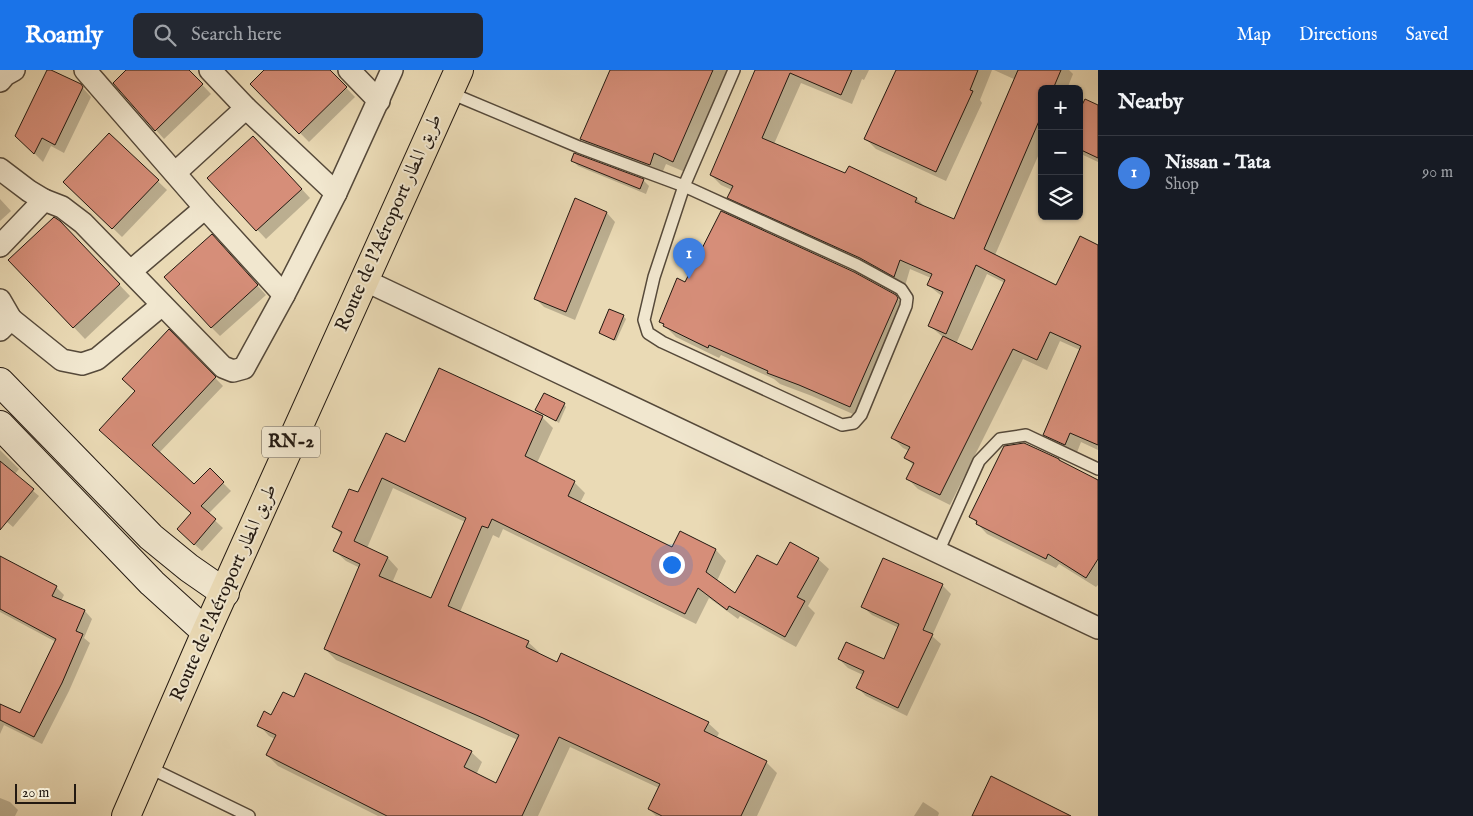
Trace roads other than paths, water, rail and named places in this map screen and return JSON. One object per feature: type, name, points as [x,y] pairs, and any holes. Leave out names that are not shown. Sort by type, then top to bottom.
[{"type":"main road","name":"Route de l'Aéroport طريق المطار","points":[[126,816],[206,632],[453,81]]},
{"type":"main road","points":[[0,382],[151,537],[225,593]]},
{"type":"main road","points":[[0,425],[152,583],[206,632]]},
{"type":"street","points":[[0,81],[5,75],[14,70]]},
{"type":"street","points":[[85,70],[205,208],[284,295]]},
{"type":"street","points":[[349,70],[379,101]]},
{"type":"street","points":[[0,169],[44,200],[62,208],[82,222],[223,368],[233,371],[244,368],[284,295],[336,193],[392,70]]},
{"type":"street","points":[[223,74],[246,108],[336,193]]},
{"type":"street","points":[[175,173],[246,108]]},
{"type":"street","points":[[0,246],[44,200]]},
{"type":"street","points":[[131,271],[205,208]]},
{"type":"street","points":[[364,280],[1098,628]]},
{"type":"street","points":[[0,300],[6,324],[62,360],[82,364],[97,360],[162,305]]},
{"type":"lane","points":[[453,81],[570,144],[684,186],[857,265],[901,289],[906,298],[906,306],[861,415],[854,423],[842,425],[662,342],[648,333],[644,320],[654,277],[684,186],[734,70]]},
{"type":"lane","points":[[938,552],[979,461],[1000,439],[1026,435],[1098,469]]},
{"type":"lane","points":[[148,767],[249,816]]},
{"type":"place","name":"Nissan - Tata","points":[[689,279]]}]
